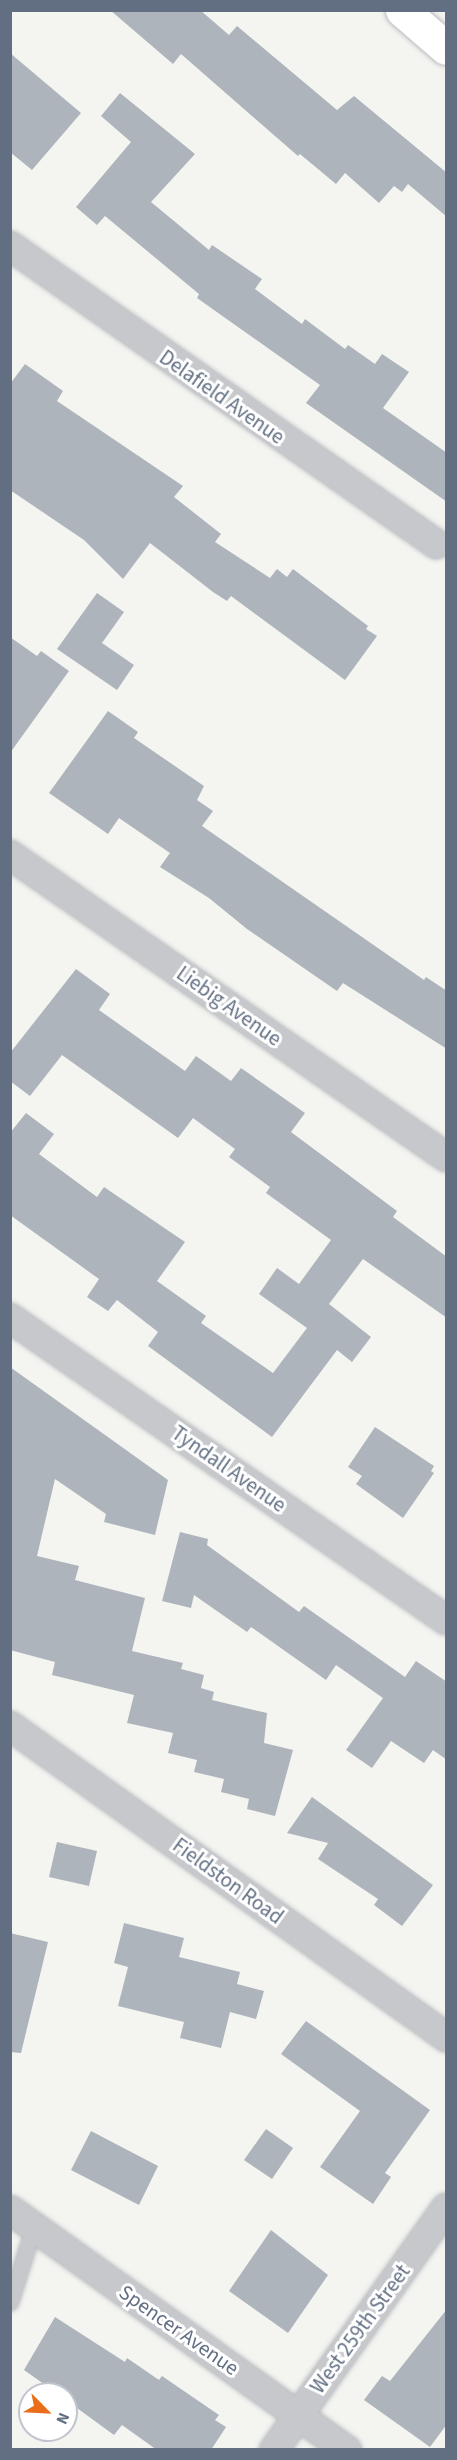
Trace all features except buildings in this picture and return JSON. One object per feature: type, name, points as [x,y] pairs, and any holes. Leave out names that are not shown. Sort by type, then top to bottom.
[{"type":"main road","points":[[402,10],[447,48]]},
{"type":"street","name":"Delafield Avenue","points":[[10,246],[436,544]]},
{"type":"street","name":"Liebig Avenue","points":[[10,855],[447,1157]]},
{"type":"street","name":"Tyndall Avenue","points":[[10,1318],[447,1620]]},
{"type":"street","name":"Fieldston Road","points":[[10,1726],[447,2037]]},
{"type":"street","name":"West 259th Street","points":[[274,2450],[447,2208]]},
{"type":"street","name":"Spencer Avenue","points":[[10,2210],[347,2450]]},
{"type":"lane","points":[[10,2302],[34,2226]]}]
